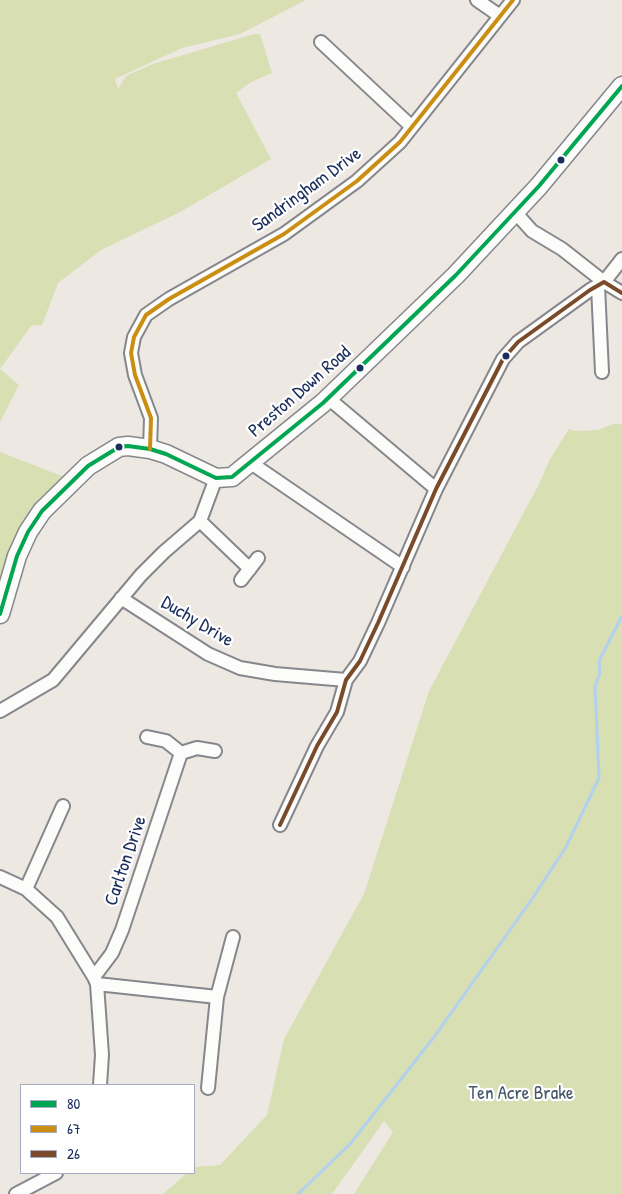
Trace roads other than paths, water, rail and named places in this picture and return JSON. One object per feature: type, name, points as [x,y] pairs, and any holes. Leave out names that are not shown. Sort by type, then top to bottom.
[{"type":"street","points":[[477,0],[500,16]]},
{"type":"street","name":"Sandringham Drive","points":[[150,449],[151,418],[135,374],[132,353],[134,337],[146,315],[169,299],[284,234],[357,181],[400,142],[514,0]]},
{"type":"street","points":[[321,42],[412,127]]},
{"type":"street","name":"Preston Down Road","points":[[216,478],[232,477],[328,398],[456,275],[515,212],[622,86]]},
{"type":"street","points":[[515,212],[532,231],[562,249],[601,284],[622,293]]},
{"type":"street","points":[[280,825],[317,746],[336,712],[346,680],[360,661],[436,490],[503,359],[518,342],[601,284],[622,259]]},
{"type":"street","points":[[601,284],[602,372]]},
{"type":"street","points":[[328,398],[436,490]]},
{"type":"street","points":[[0,614],[17,556],[28,532],[42,511],[88,466],[119,447],[128,446],[150,449],[216,478],[200,521],[164,552],[121,598],[53,680],[0,711]]},
{"type":"street","points":[[252,462],[403,567]]},
{"type":"street","points":[[200,521],[250,569]]},
{"type":"street","points":[[241,580],[258,558]]},
{"type":"street","name":"Duchy Drive","points":[[121,598],[208,654],[240,668],[275,674],[346,680]]},
{"type":"street","points":[[147,737],[166,741],[182,753],[197,748],[215,751]]},
{"type":"street","name":"Carlton Drive","points":[[96,981],[112,953],[122,930],[182,753]]},
{"type":"street","points":[[26,890],[63,806]]},
{"type":"street","points":[[0,877],[26,890],[57,917],[96,981],[102,1055],[100,1084]]},
{"type":"street","points":[[208,1088],[217,997],[233,937]]},
{"type":"street","points":[[96,981],[217,997]]},
{"type":"street","points":[[16,1194],[54,1174]]},
{"type":"waterway","points":[[298,1194],[351,1143],[434,1037],[532,899],[566,847],[599,778],[595,686],[600,673],[599,661],[622,616]]},
{"type":"park label","name":"Ten Acre Brake","points":[[521,1094]]}]
